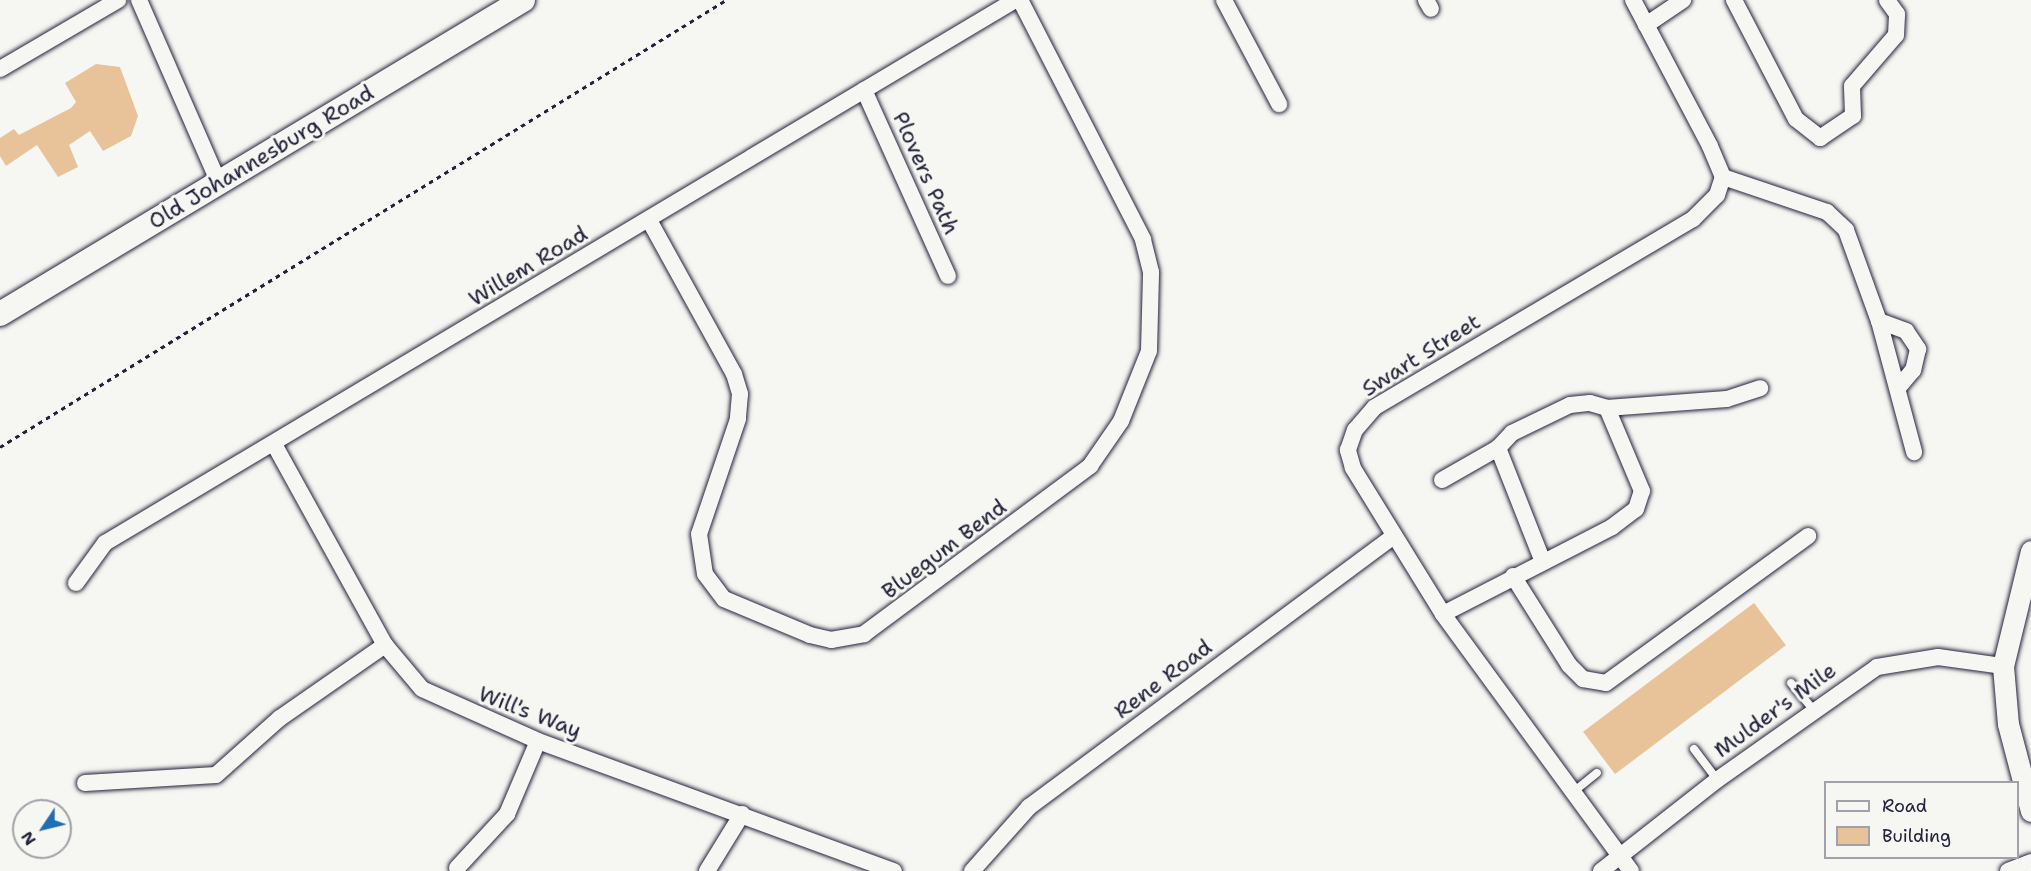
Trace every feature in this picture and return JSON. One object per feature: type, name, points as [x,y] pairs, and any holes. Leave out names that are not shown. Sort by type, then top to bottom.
[{"type":"main road","name":"Old Johannesburg Road","points":[[0,314],[218,181],[523,0]]},
{"type":"street","points":[[0,69],[118,0]]},
{"type":"street","points":[[138,0],[218,181]]},
{"type":"street","name":"Willem Road","points":[[76,583],[105,543],[1015,0]]},
{"type":"street","name":"Bluegum Bend","points":[[649,220],[734,374],[740,394],[738,419],[699,534],[705,574],[724,599],[810,635],[831,640],[864,634],[1090,466],[1121,421],[1149,351],[1151,272],[1143,239],[1020,0]]},
{"type":"street","points":[[1224,0],[1279,104]]},
{"type":"street","points":[[1633,0],[1723,177],[1785,195],[1837,219],[1846,230],[1879,321],[1914,452]]},
{"type":"street","points":[[1646,25],[1683,0]]},
{"type":"street","points":[[1734,0],[1796,119],[1820,138],[1853,116],[1852,86],[1896,35],[1899,22],[1890,1]]},
{"type":"street","name":"Plovers Path","points":[[864,90],[948,276]]},
{"type":"street","name":"Swart Street","points":[[1631,871],[1443,614],[1393,537],[1353,468],[1348,450],[1355,430],[1369,412],[1693,219],[1717,195],[1723,177]]},
{"type":"street","points":[[1879,321],[1906,331],[1918,349],[1913,370],[1898,388]]},
{"type":"street","points":[[1442,480],[1498,448],[1512,433],[1570,405],[1590,403],[1607,408],[1727,399],[1760,388]]},
{"type":"street","points":[[1443,614],[1612,527],[1641,501],[1642,491],[1607,408]]},
{"type":"street","name":"Will's Way","points":[[274,444],[385,645],[407,676],[440,701],[538,741],[894,871]]},
{"type":"street","points":[[1498,448],[1543,562]]},
{"type":"street","points":[[1513,576],[1569,665],[1583,679],[1606,683],[1808,536]]},
{"type":"street","name":"Rene Road","points":[[972,871],[1003,831],[1029,807],[1393,537]]},
{"type":"street","points":[[2031,551],[2003,666],[2008,724],[2031,811]]},
{"type":"street","points":[[85,783],[188,777],[222,772],[280,718],[385,645]]},
{"type":"street","name":"Mulder's Mile","points":[[1601,871],[1717,780],[1860,677],[1892,662],[1938,657],[2003,666]]},
{"type":"street","points":[[457,868],[507,814],[538,741]]},
{"type":"street","points":[[707,871],[742,814]]},
{"type":"street","points":[[2008,871],[2031,862]]},
{"type":"lane","points":[[1791,683],[1814,709]]},
{"type":"lane","points":[[1694,749],[1717,780]]},
{"type":"lane","points":[[1572,793],[1597,773]]},
{"type":"path","points":[[0,447],[726,0]]},
{"type":"building","points":[[96,64],[120,67],[138,116],[131,136],[103,151],[90,131],[69,145],[78,167],[58,177],[37,145],[6,166],[0,156],[0,138],[14,129],[19,135],[71,108],[76,102],[65,83]]},
{"type":"building","points":[[1754,603],[1786,645],[1615,774],[1583,732]]}]
